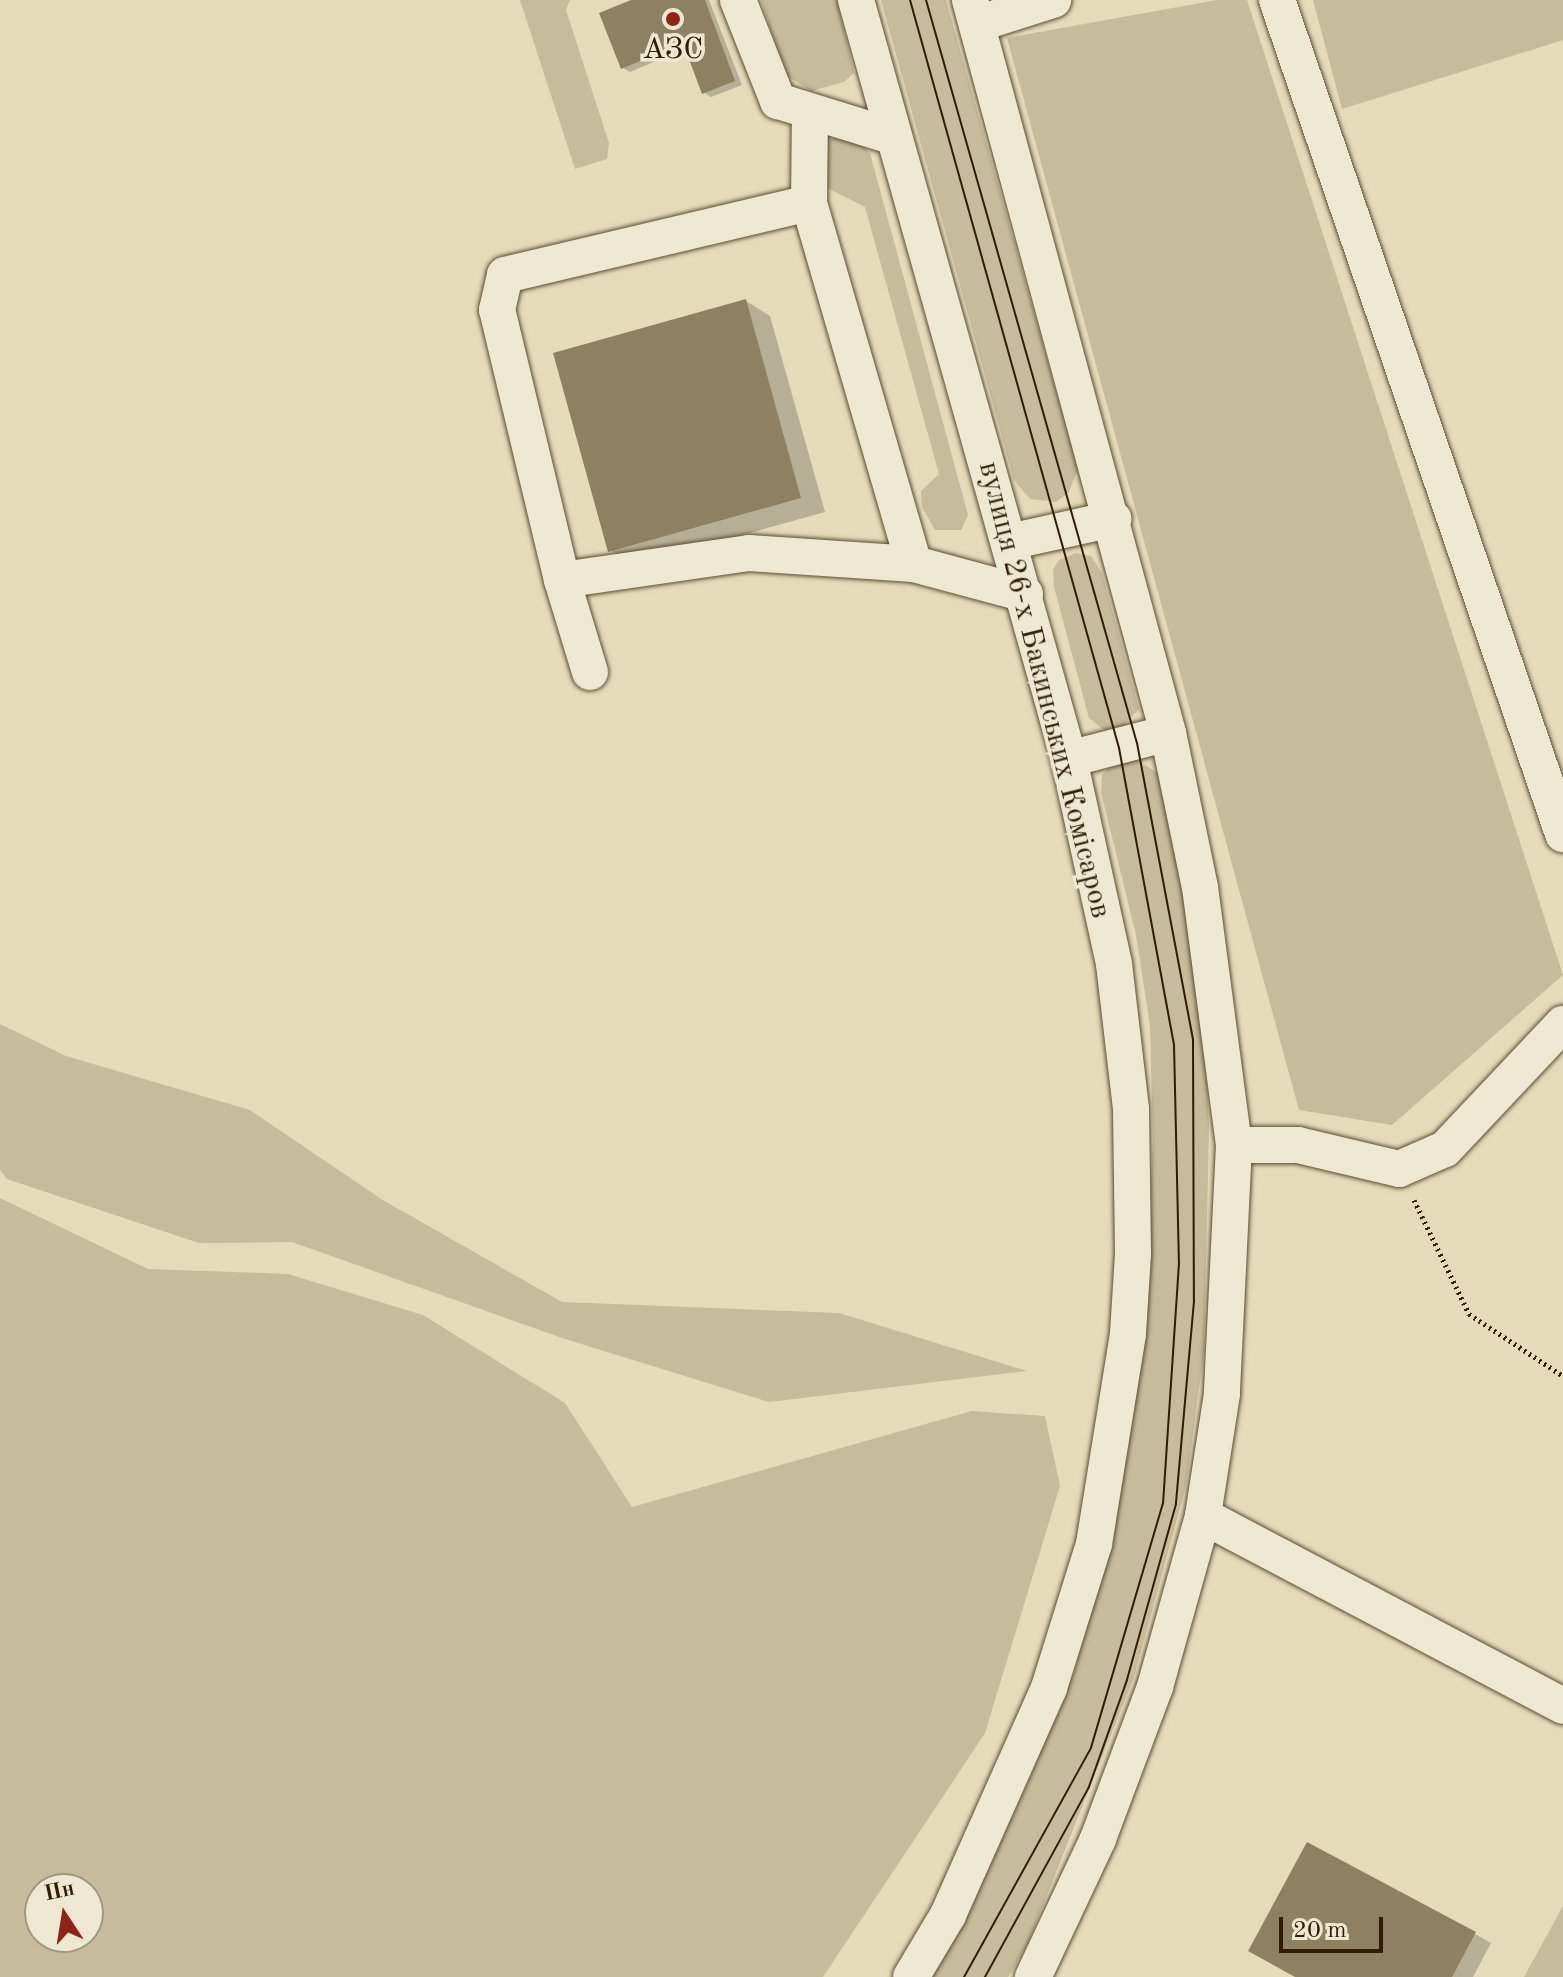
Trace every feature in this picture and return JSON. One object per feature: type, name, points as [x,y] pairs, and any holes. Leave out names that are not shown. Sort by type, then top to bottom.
[{"type":"street","points":[[738,0],[778,101],[894,137]]},
{"type":"street","name":"вулиця 26-х Бакинських Комісаров","points":[[856,0],[1069,759],[1114,964],[1131,1109],[1128,1334],[1094,1544],[1049,1688],[955,1901],[911,1977]]},
{"type":"street","points":[[1033,1977],[1098,1839],[1155,1687],[1203,1516],[1222,1394],[1234,1145],[1200,887],[1168,733],[1113,519],[973,12],[1053,0]]},
{"type":"street","points":[[1277,0],[1563,834]]},
{"type":"street","points":[[810,113],[809,203],[914,564]]},
{"type":"street","points":[[590,672],[562,580],[497,310],[505,275],[809,203]]},
{"type":"street","points":[[1009,542],[1113,519]]},
{"type":"street","points":[[562,580],[749,553],[914,564],[1025,594]]},
{"type":"street","points":[[1069,759],[1168,733]]},
{"type":"street","points":[[1234,1145],[1298,1145],[1399,1169],[1445,1149],[1563,1024]]},
{"type":"street","points":[[1203,1516],[1563,1706]]},
{"type":"path","points":[[1399,1169],[1469,1314],[1563,1376]]},
{"type":"shaded area","points":[[520,0],[570,0],[566,10],[609,143],[607,159],[575,169]]},
{"type":"shaded area","points":[[761,0],[837,0],[854,73],[844,82],[811,91],[786,75]]},
{"type":"shaded area","points":[[881,0],[946,0],[1078,469],[1069,492],[1056,502],[1030,499],[1014,480]]},
{"type":"shaded area","points":[[1217,0],[1247,0],[1563,975],[1392,1125],[1299,1110],[1007,38]]},
{"type":"shaded area","points":[[1313,0],[1563,0],[1563,40],[1342,109]]},
{"type":"shaded area","points":[[854,137],[870,153],[968,515],[961,530],[935,530],[922,507],[921,491],[939,474],[865,207],[827,188],[828,140]]},
{"type":"shaded area","points":[[1076,553],[1091,556],[1102,573],[1139,709],[1123,726],[1104,730],[1089,718],[1054,587],[1053,570],[1059,560]]},
{"type":"shaded area","points":[[1135,759],[1158,773],[1170,818],[1205,1036],[1209,1127],[1204,1351],[1186,1486],[1134,1677],[1027,1945],[1008,1977],[931,1977],[1013,1816],[1073,1675],[1108,1556],[1143,1345],[1153,1141],[1150,1026],[1136,935],[1101,792],[1102,775],[1112,764]]},
{"type":"shaded area","points":[[0,1024],[66,1056],[250,1110],[381,1199],[562,1302],[839,1313],[1027,1371],[769,1402],[562,1338],[292,1242],[199,1243],[7,1179],[0,1170]]},
{"type":"shaded area","points":[[0,1198],[148,1269],[288,1274],[423,1315],[565,1403],[632,1507],[972,1411],[1045,1416],[1060,1486],[985,1733],[823,1977],[0,1977]]},
{"type":"shaded area","points":[[1563,1906],[1563,1977],[1524,1977]]},
{"type":"building","points":[[631,0],[705,0],[735,81],[702,94],[683,43],[621,69],[599,13]]},
{"type":"building","points":[[746,299],[801,498],[608,552],[553,353]]},
{"type":"building","points":[[1307,1842],[1476,1932],[1452,1977],[1295,1977],[1248,1951]]},
{"type":"tram line","points":[[910,0],[1119,748],[1174,1045],[1179,1263],[1163,1503],[1091,1748],[964,1977]]},
{"type":"tram line","points":[[926,0],[1137,743],[1193,1040],[1194,1301],[1176,1504],[1127,1680],[1089,1787],[985,1977]]},
{"type":"place","name":"АЗС","points":[[673,19]]}]
